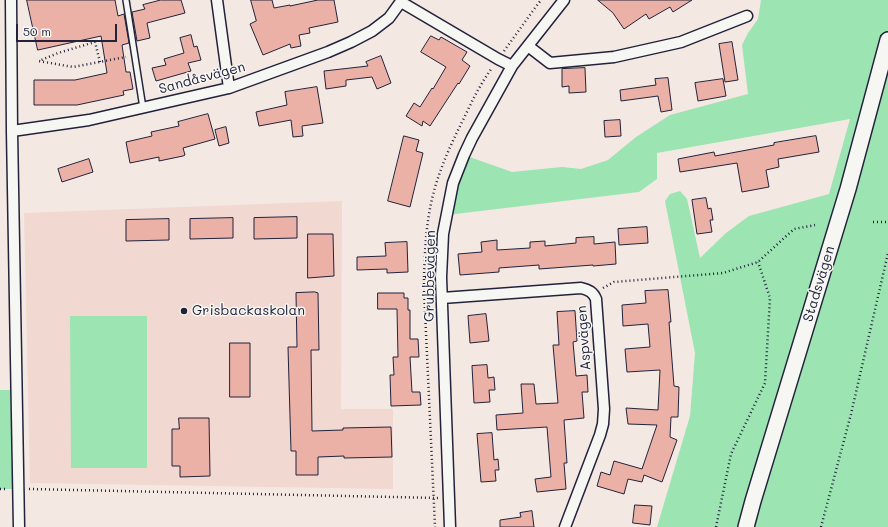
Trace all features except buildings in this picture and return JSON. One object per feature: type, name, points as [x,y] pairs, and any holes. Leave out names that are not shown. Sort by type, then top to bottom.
[{"type":"main road","name":"Stadsvägen","points":[[746,527],[848,189],[888,40]]},
{"type":"street","points":[[11,0],[19,527]]},
{"type":"street","points":[[217,0],[228,88]]},
{"type":"street","name":"Grubbevägen","points":[[450,527],[441,277],[443,234],[453,183],[472,138],[512,66],[564,0]]},
{"type":"street","points":[[402,1],[512,66]]},
{"type":"street","name":"Sandåsvägen","points":[[12,131],[89,120],[228,88],[328,52],[351,42],[372,31],[389,18],[402,1]]},
{"type":"street","points":[[528,46],[550,63],[614,57],[681,42],[747,16]]},
{"type":"street","name":"Aspvägen","points":[[442,298],[582,288],[594,294],[596,300],[604,409],[603,424],[565,527]]},
{"type":"lane","points":[[126,0],[143,108]]},
{"type":"path","points":[[100,62],[95,42],[58,53],[39,61],[73,67],[100,62],[134,55]]},
{"type":"path","points":[[873,222],[888,222]]},
{"type":"path","points":[[594,294],[614,282],[723,273],[758,262],[794,229],[815,225]]},
{"type":"path","points":[[821,527],[851,414],[888,253]]},
{"type":"path","points":[[716,527],[731,454],[765,383],[770,298],[758,262]]},
{"type":"path","points":[[435,527],[424,277],[441,277]]},
{"type":"path","points":[[0,489],[448,498]]},
{"type":"shaded area","name":"Grisbackaskolan","points":[[342,201],[341,409],[393,409],[393,489],[30,483],[24,213]]},
{"type":"green space","points":[[761,0],[888,0],[888,527],[657,527],[690,416],[695,353],[665,201],[670,194],[680,191],[687,199],[700,258],[726,233],[749,216],[829,194],[850,119],[657,153],[657,179],[639,192],[447,215],[464,155],[512,172],[562,167],[581,169],[608,160],[636,137],[670,115],[748,94],[742,45],[758,19]]},
{"type":"green space","points":[[70,316],[147,316],[147,468],[71,468]]},
{"type":"green space","points":[[0,390],[16,390],[18,489],[0,489]]},
{"type":"place","name":"Grisbackaskolan","points":[[184,311]]}]
